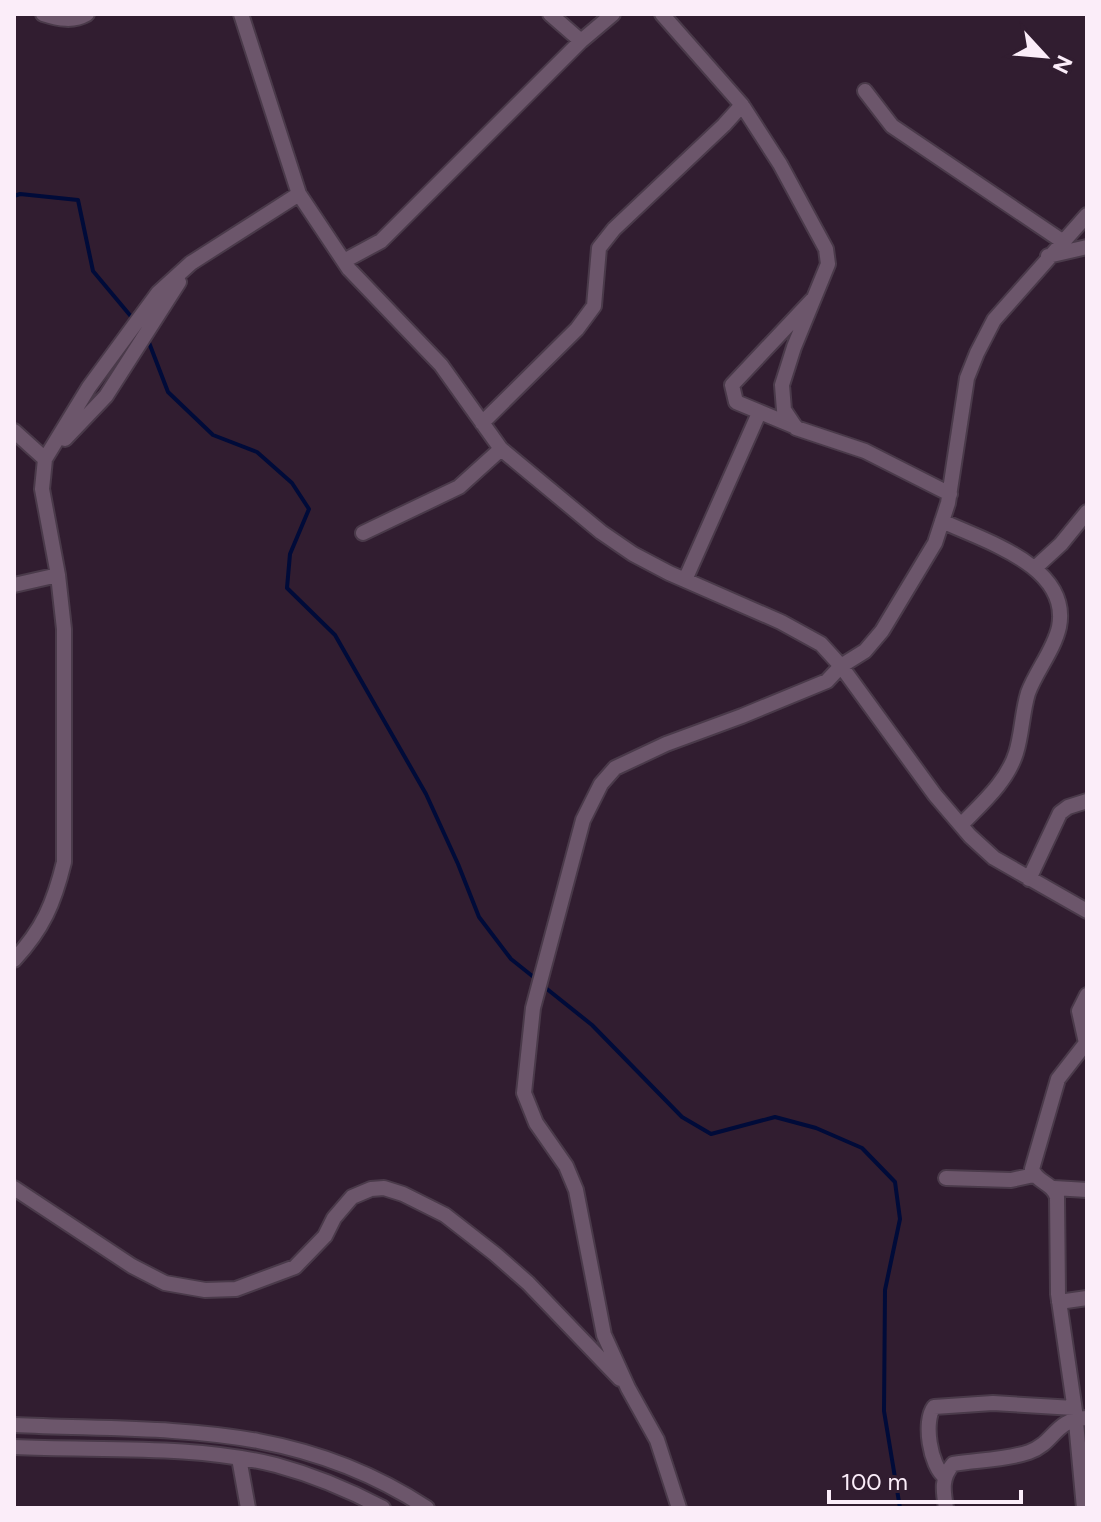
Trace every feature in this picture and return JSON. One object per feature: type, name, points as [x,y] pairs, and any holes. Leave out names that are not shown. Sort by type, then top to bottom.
[{"type":"street","points":[[43,14],[61,20],[87,14]]},
{"type":"street","points":[[241,14],[299,194],[344,261],[441,365],[501,449],[601,532],[633,554],[781,622],[821,644],[841,666],[894,743],[961,825],[994,858],[1087,911]]},
{"type":"street","points":[[550,14],[581,41]]},
{"type":"street","points":[[344,261],[381,241],[391,232],[581,41],[613,14]]},
{"type":"street","points":[[662,14],[742,105],[780,164],[826,249],[828,264],[782,385],[784,410],[796,428]]},
{"type":"street","points":[[865,91],[892,126],[1062,241]]},
{"type":"street","points":[[482,423],[577,329],[594,306],[599,248],[614,229],[742,105]]},
{"type":"street","points":[[14,960],[35,937],[55,900],[64,862],[64,629],[58,575],[42,489],[45,459],[89,387],[130,343],[191,263],[299,194]]},
{"type":"street","points":[[679,1508],[657,1440],[628,1388],[604,1335],[576,1190],[566,1166],[536,1123],[524,1093],[533,1008],[583,820],[601,784],[615,768],[666,744],[827,681],[841,666],[865,651],[882,631],[935,543],[950,494],[967,378],[977,353],[994,320],[1047,256],[1087,215]]},
{"type":"street","points":[[1047,256],[1087,247]]},
{"type":"street","points":[[816,296],[732,385],[736,402],[796,428],[865,451],[950,494]]},
{"type":"street","points":[[45,459],[106,396],[130,343]]},
{"type":"street","points":[[685,580],[759,413]]},
{"type":"street","points":[[14,431],[45,459]]},
{"type":"street","points":[[363,533],[459,487],[501,449]]},
{"type":"street","points":[[1036,567],[1061,544],[1087,512]]},
{"type":"street","points":[[942,521],[1036,567],[1051,584],[1058,602],[1058,627],[1028,694],[1011,767],[961,825]]},
{"type":"street","points":[[14,585],[58,575]]},
{"type":"street","points":[[1029,879],[1060,813],[1087,801]]},
{"type":"street","points":[[1034,1175],[1032,1165],[1053,1090],[1065,1068],[1086,1044],[1079,1011],[1087,995]]},
{"type":"street","points":[[946,1178],[1011,1180],[1034,1175],[1054,1188],[1087,1190]]},
{"type":"street","points":[[14,1188],[132,1266],[165,1283],[205,1290],[236,1289],[295,1267],[325,1236],[334,1218],[352,1197],[371,1189],[384,1188],[403,1194],[445,1215],[506,1263],[538,1292],[628,1388]]},
{"type":"street","points":[[1054,1188],[1058,1202],[1056,1262],[1059,1302],[1079,1415],[1084,1508]]},
{"type":"street","points":[[1059,1302],[1087,1298]]},
{"type":"street","points":[[945,1477],[936,1467],[928,1429],[928,1417],[934,1407],[993,1403],[1079,1415]]},
{"type":"street","points":[[946,1508],[943,1491],[945,1477],[953,1464],[1033,1451],[1047,1441],[1060,1425],[1079,1415]]},
{"type":"street","points":[[14,1425],[180,1430],[280,1443],[361,1472],[427,1508]]},
{"type":"street","points":[[14,1447],[179,1452],[239,1458],[300,1472],[383,1508]]},
{"type":"street","points":[[239,1458],[248,1508]]},
{"type":"waterway","points":[[14,196],[78,200],[93,271],[134,320]]},
{"type":"waterway","points":[[148,340],[168,392],[213,435],[257,452],[292,483],[309,509],[290,554],[287,588],[335,635],[426,794],[479,917],[511,959],[536,979]]},
{"type":"waterway","points":[[542,985],[592,1025],[682,1117],[711,1134],[775,1117],[816,1128],[862,1148],[895,1182],[900,1219],[885,1290],[884,1411],[900,1508]]}]
